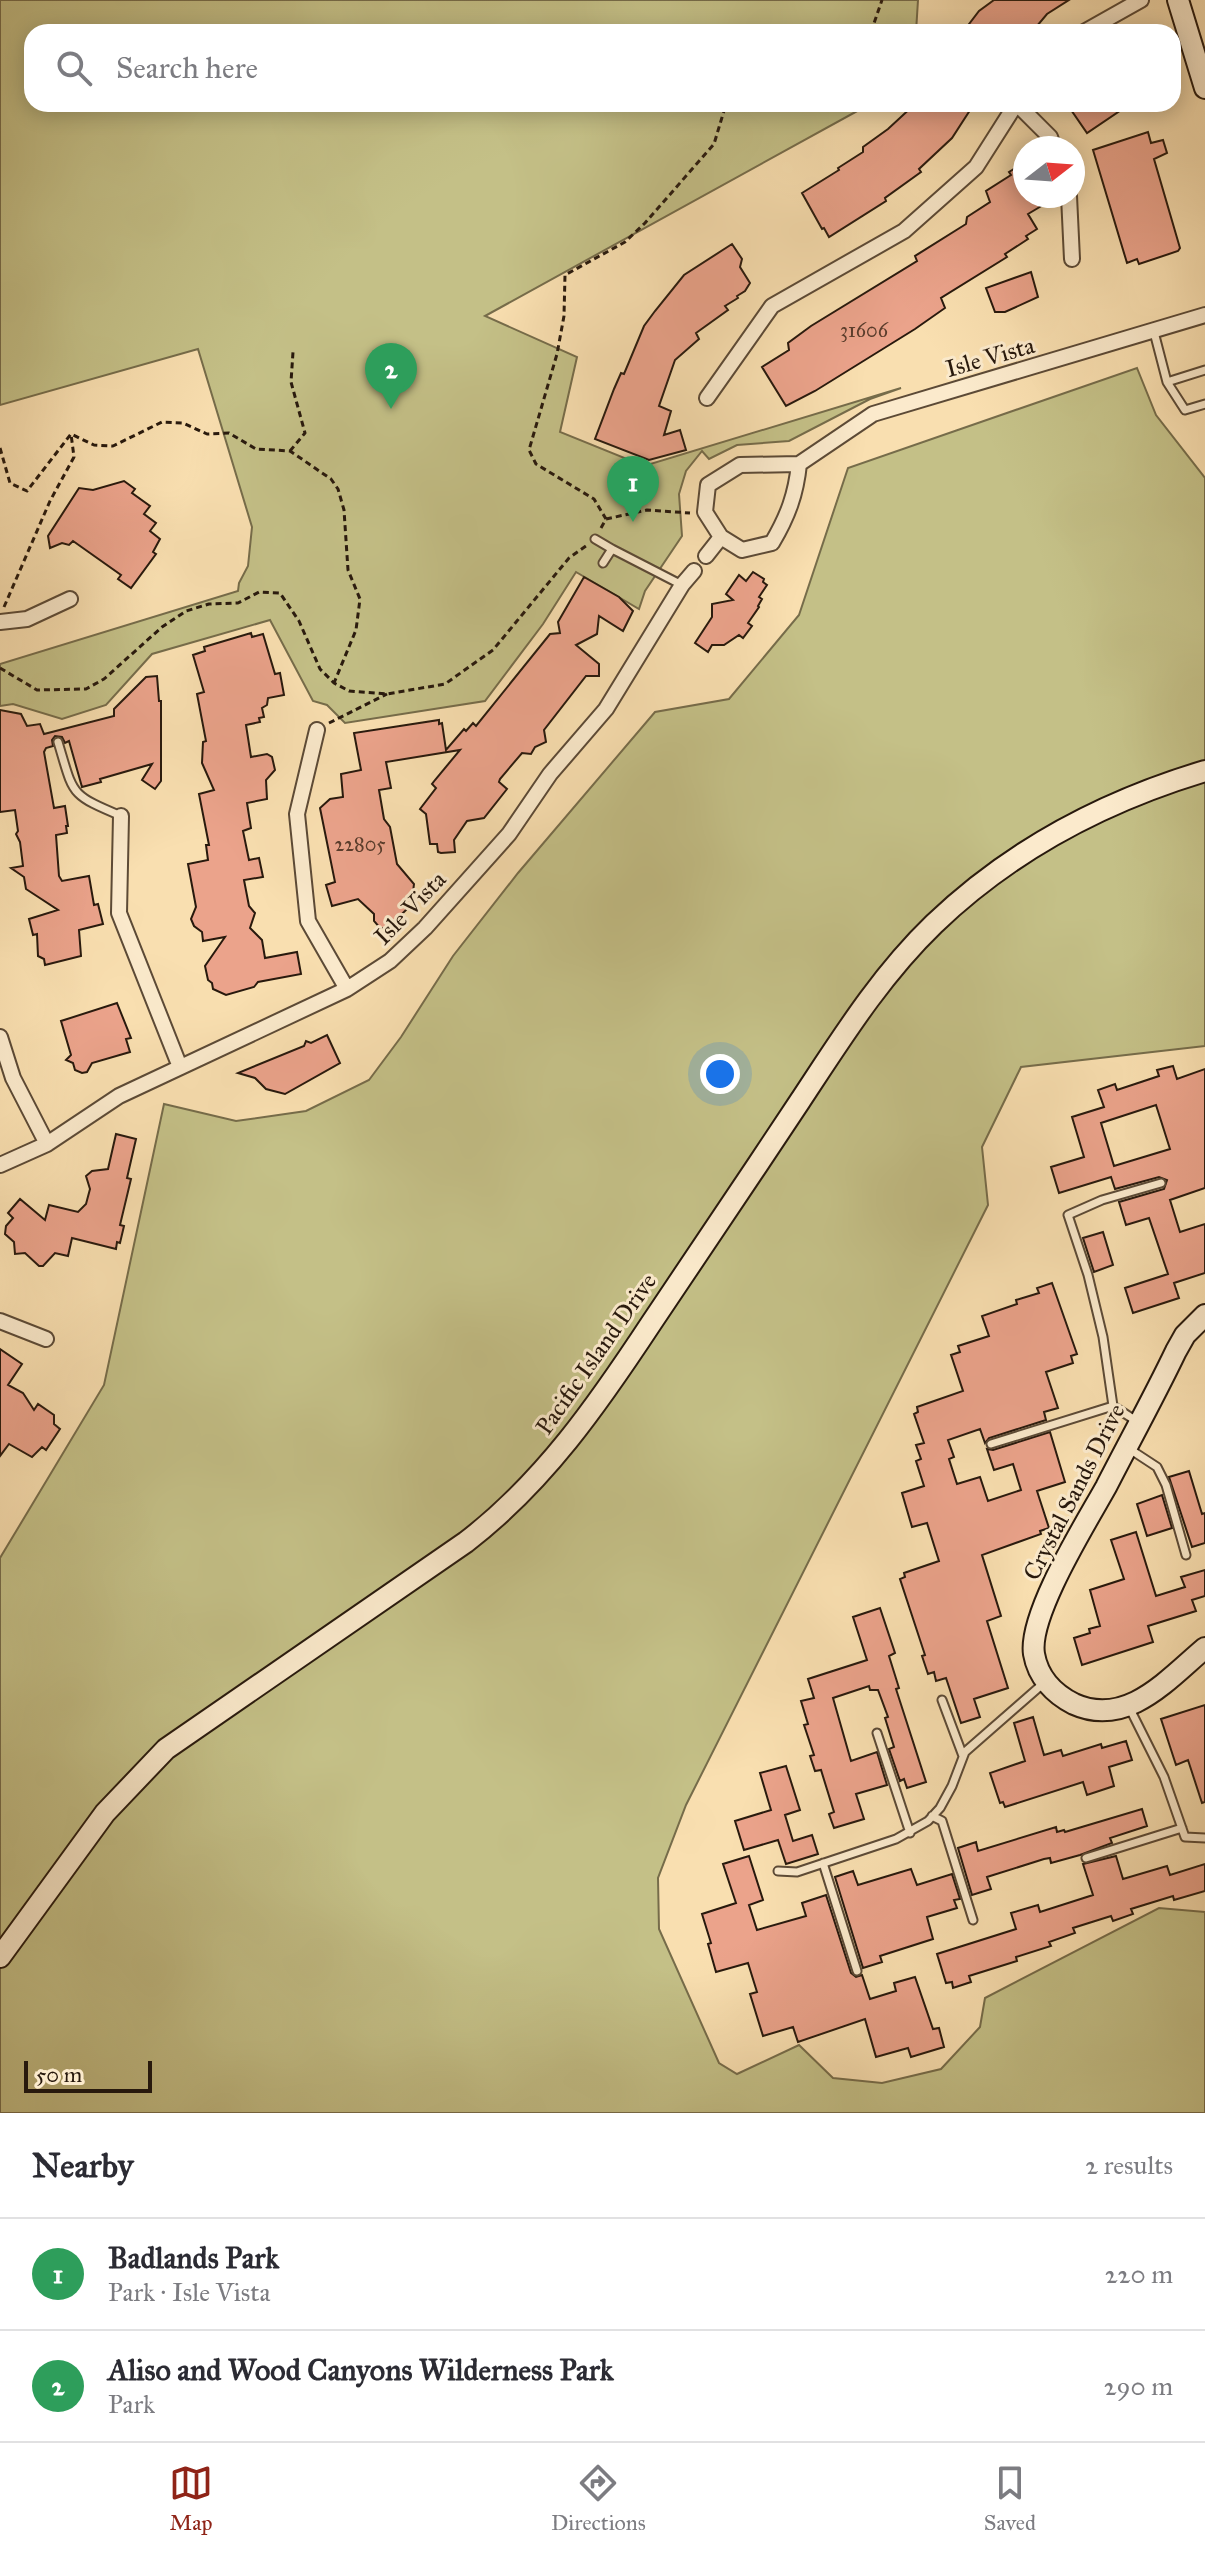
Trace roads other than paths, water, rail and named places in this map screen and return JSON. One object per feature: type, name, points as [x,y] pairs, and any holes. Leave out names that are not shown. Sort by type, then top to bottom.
[{"type":"main road","points":[[1178,0],[1205,88]]},
{"type":"main road","name":"Pacific Island Drive","points":[[0,1957],[105,1813],[166,1749],[466,1542],[502,1514],[533,1483],[598,1404],[876,986],[935,923],[1033,846],[1119,801],[1205,771]]},
{"type":"main road","name":"Crystal Sands Drive","points":[[1129,1707],[1112,1712],[1087,1709],[1063,1699],[1046,1682],[1034,1652],[1035,1631],[1052,1587],[1180,1343],[1205,1315]]},
{"type":"main road","points":[[1129,1707],[1205,1648]]},
{"type":"street","points":[[1098,24],[1141,0]]},
{"type":"street","points":[[707,398],[772,306],[904,231],[976,167],[1011,112]]},
{"type":"street","points":[[1024,112],[1049,136]]},
{"type":"street","points":[[1070,208],[1072,259]]},
{"type":"street","name":"Isle Vista","points":[[799,464],[873,414],[1205,315]]},
{"type":"street","points":[[799,464],[792,504],[772,543],[742,550],[721,537],[705,512],[708,485],[740,465],[799,464]]},
{"type":"street","points":[[706,556],[721,537]]},
{"type":"street","name":"Isle Vista","points":[[0,1165],[47,1144],[119,1096],[347,989],[399,953],[509,834],[550,774],[606,709],[682,585],[694,571]]},
{"type":"street","points":[[0,620],[27,619],[70,599]]},
{"type":"street","points":[[317,730],[297,814],[308,921],[347,989]]},
{"type":"street","points":[[121,816],[119,913],[180,1067]]},
{"type":"street","points":[[0,1037],[13,1078],[47,1144]]},
{"type":"street","points":[[0,1321],[46,1339]]},
{"type":"lane","points":[[1154,332],[1167,382],[1185,410],[1205,404]]},
{"type":"lane","points":[[1167,382],[1205,370]]},
{"type":"lane","points":[[595,539],[682,585]]},
{"type":"lane","points":[[603,563],[612,549]]},
{"type":"lane","points":[[58,742],[72,788],[85,801],[121,816]]},
{"type":"lane","points":[[1139,1423],[1113,1406],[1103,1337],[1088,1275],[1068,1215],[1102,1200],[1161,1183]]},
{"type":"lane","points":[[991,1444],[1113,1406]]},
{"type":"lane","points":[[1127,1447],[1157,1467],[1166,1485],[1186,1555]]},
{"type":"lane","points":[[778,1871],[797,1872],[910,1833],[932,1816],[952,1786],[963,1756],[982,1735],[1046,1682]]},
{"type":"lane","points":[[942,1700],[963,1756]]},
{"type":"lane","points":[[1129,1707],[1164,1777],[1185,1837],[1205,1838]]},
{"type":"lane","points":[[877,1733],[910,1833]]},
{"type":"lane","points":[[932,1816],[942,1821],[973,1920]]},
{"type":"lane","points":[[1086,1858],[1182,1828]]},
{"type":"lane","points":[[823,1863],[857,1971]]},
{"type":"place","name":"Aliso and Wood Canyons Wilderness Park","points":[[391,409]]},
{"type":"place","name":"Badlands Park","points":[[633,522]]}]
